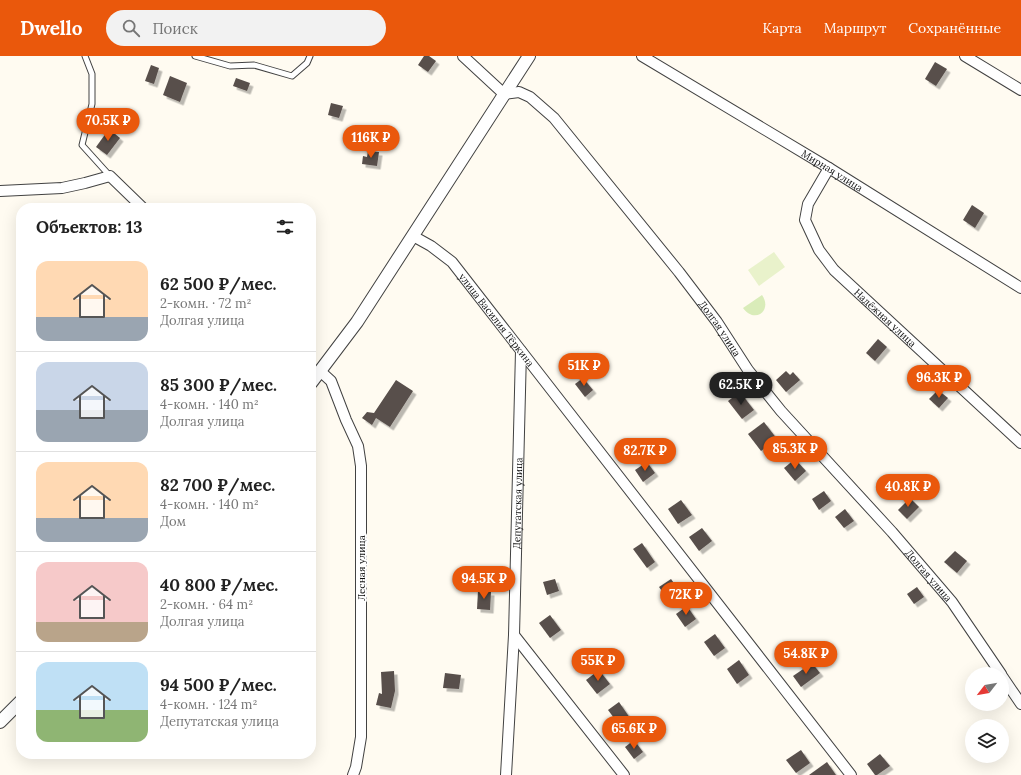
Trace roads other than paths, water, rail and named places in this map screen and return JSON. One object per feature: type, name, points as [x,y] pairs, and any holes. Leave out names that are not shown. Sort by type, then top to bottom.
[{"type":"street","points":[[464,56],[504,94]]},
{"type":"street","points":[[316,375],[357,322],[529,56]]},
{"type":"street","name":"Мирная улица","points":[[642,56],[828,168],[1021,288]]},
{"type":"street","points":[[965,56],[1021,90]]},
{"type":"street","name":"Долгая улица","points":[[504,94],[519,92],[530,97],[554,118],[679,272],[717,322],[748,370],[781,411],[892,532],[952,602],[996,667]]},
{"type":"street","name":"Надёжная улица","points":[[828,168],[808,204],[805,220],[819,250],[834,270],[1021,443]]},
{"type":"street","points":[[0,191],[62,188],[110,176],[138,203]]},
{"type":"street","name":"улица Василия Тёркина","points":[[413,236],[431,246],[452,262],[851,775]]},
{"type":"street","name":"Депутатская улица","points":[[506,775],[514,635],[521,351]]},
{"type":"street","name":"Лесная улица","points":[[316,378],[331,381],[358,446],[361,466],[361,737],[353,775]]},
{"type":"street","points":[[514,635],[624,775]]},
{"type":"street","name":"Долгая улица","points":[[1009,687],[1021,704]]},
{"type":"street","points":[[0,722],[16,706]]},
{"type":"lane","points":[[85,56],[92,74],[92,104],[82,145],[110,176]]},
{"type":"lane","points":[[195,56],[230,66],[254,65],[292,76],[307,63],[310,56]]}]
